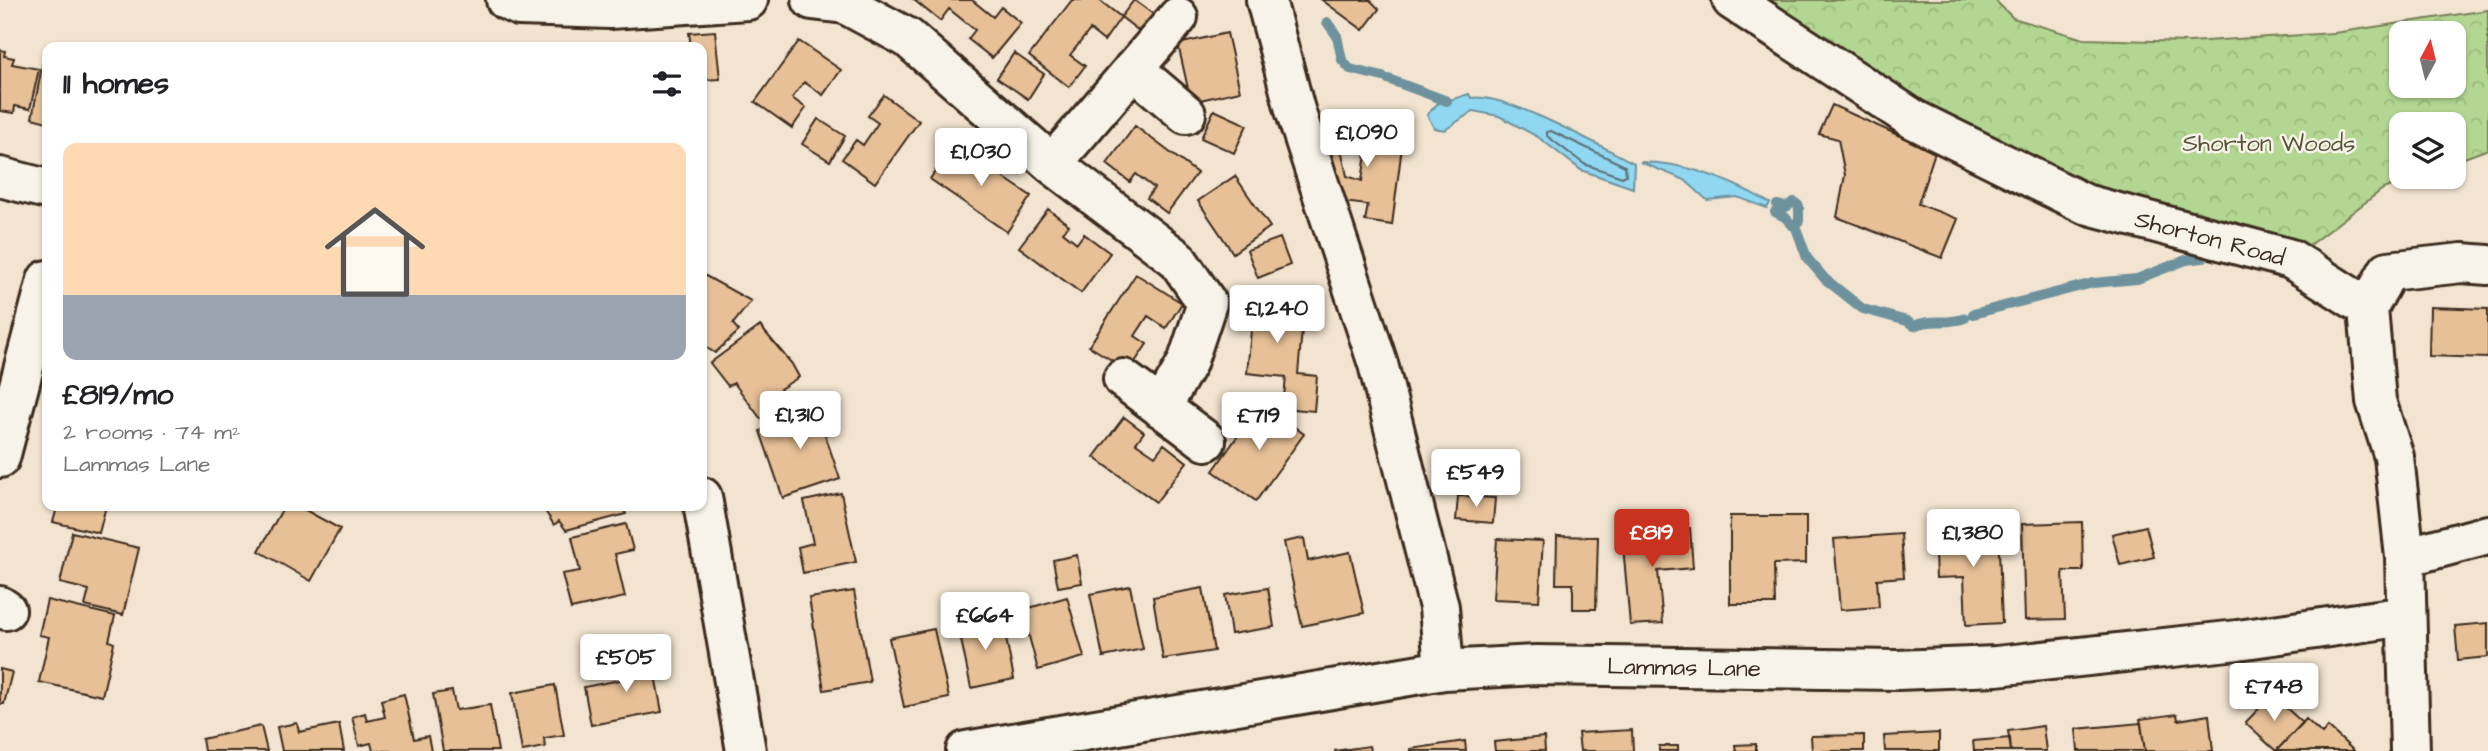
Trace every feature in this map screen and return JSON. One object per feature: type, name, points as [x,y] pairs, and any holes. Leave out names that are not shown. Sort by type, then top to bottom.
[{"type":"street","points":[[506,0],[519,6],[610,9],[748,0]]},
{"type":"street","points":[[812,0],[845,4],[908,38],[1052,164],[1177,259],[1207,303],[1187,363],[1161,408]]},
{"type":"street","points":[[1266,0],[1295,110],[1378,364],[1439,607],[1444,670]]},
{"type":"street","name":"Shorton Road","points":[[1732,0],[1913,119],[2085,204],[2291,259],[2368,308]]},
{"type":"street","points":[[1052,164],[1178,17]]},
{"type":"street","points":[[1133,69],[1186,114]]},
{"type":"street","points":[[0,177],[42,188]]},
{"type":"street","points":[[2410,751],[2405,557],[2394,457],[2376,401],[2368,308],[2388,271],[2462,262],[2488,265]]},
{"type":"street","points":[[0,458],[42,299]]},
{"type":"street","points":[[1124,379],[1206,441]]},
{"type":"street","points":[[704,511],[746,751]]},
{"type":"street","points":[[2405,557],[2488,535]]},
{"type":"street","name":"Lammas Lane","points":[[966,751],[1444,670],[1536,665],[1897,670],[1996,666],[2238,640],[2406,616]]},
{"type":"green space","name":"Shorton Woods","points":[[1732,0],[1995,0],[2013,18],[2084,39],[2189,42],[2334,33],[2389,25],[2389,98],[2466,98],[2466,21],[2414,21],[2488,10],[2488,149],[2466,157],[2466,112],[2389,112],[2389,187],[2291,259],[2085,204]]},
{"type":"water","points":[[1469,94],[1471,98],[1486,98],[1528,111],[1634,163],[1633,188],[1581,170],[1538,137],[1499,116],[1473,111],[1445,130],[1434,128],[1427,115],[1437,104]]},
{"type":"water","points":[[1640,162],[1674,165],[1707,174],[1770,203],[1767,208],[1737,197],[1707,200],[1685,180]]},
{"type":"building","points":[[914,0],[972,0],[993,17],[1001,7],[1021,23],[992,58],[968,39],[975,30],[949,9],[940,21]]},
{"type":"building","points":[[1072,0],[1099,0],[1121,17],[1104,41],[1090,30],[1070,55],[1085,66],[1069,87],[1029,56]]},
{"type":"building","points":[[1134,0],[1157,17],[1143,34],[1121,17]]},
{"type":"building","points":[[1322,0],[1370,0],[1379,9],[1363,30]]},
{"type":"building","points":[[715,31],[720,79],[707,80],[707,42],[690,42],[689,33]]},
{"type":"building","points":[[1227,33],[1240,91],[1191,102],[1178,44]]},
{"type":"building","points":[[799,41],[841,70],[823,95],[804,82],[792,98],[806,108],[792,128],[755,102]]},
{"type":"building","points":[[0,50],[5,51],[4,56],[14,58],[12,64],[39,69],[30,109],[15,106],[14,113],[0,111]]},
{"type":"building","points":[[1014,53],[1044,74],[1028,99],[997,78]]},
{"type":"building","points":[[42,66],[42,121],[32,118]]},
{"type":"building","points":[[884,95],[919,121],[875,183],[842,159],[856,140],[863,145],[878,123],[868,116]]},
{"type":"building","points":[[1832,105],[1935,152],[1918,204],[1958,219],[1942,258],[1837,217],[1845,175],[1838,139],[1819,134]]},
{"type":"building","points":[[1214,110],[1247,125],[1234,153],[1201,138]]},
{"type":"building","points":[[818,119],[845,136],[830,161],[802,144]]},
{"type":"building","points":[[1371,120],[1405,123],[1392,225],[1365,221],[1368,205],[1335,201],[1314,129],[1336,126],[1347,176],[1362,181]]},
{"type":"building","points":[[1135,126],[1197,173],[1167,213],[1147,198],[1154,188],[1136,174],[1130,182],[1107,164]]},
{"type":"building","points":[[954,144],[1031,196],[1007,232],[930,179]]},
{"type":"building","points":[[1235,176],[1270,227],[1233,253],[1198,201]]},
{"type":"building","points":[[1048,209],[1069,225],[1063,232],[1077,243],[1084,234],[1110,253],[1081,293],[1019,247]]},
{"type":"building","points":[[1280,238],[1290,265],[1258,278],[1247,250]]},
{"type":"building","points":[[1136,274],[1182,303],[1166,328],[1148,316],[1135,336],[1147,344],[1129,371],[1089,346]]},
{"type":"building","points":[[707,277],[751,301],[733,324],[739,331],[715,353],[707,348]]},
{"type":"building","points":[[1242,287],[1288,291],[1286,316],[1303,318],[1298,374],[1317,376],[1314,411],[1283,408],[1286,377],[1247,373],[1252,320],[1239,319]]},
{"type":"building","points":[[2430,307],[2488,309],[2488,358],[2429,356]]},
{"type":"building","points":[[760,326],[792,364],[799,377],[780,389],[790,404],[761,419],[734,383],[728,386],[710,363]]},
{"type":"building","points":[[814,402],[840,479],[783,498],[760,431],[781,423],[778,414]]},
{"type":"building","points":[[1261,403],[1304,434],[1256,501],[1213,471]]},
{"type":"building","points":[[1124,417],[1144,432],[1136,443],[1155,456],[1164,444],[1187,462],[1156,502],[1094,457]]},
{"type":"building","points":[[841,493],[856,562],[803,573],[798,547],[813,543],[804,501]]},
{"type":"building","points":[[1458,496],[1495,498],[1493,523],[1456,520]]},
{"type":"building","points":[[56,511],[105,511],[99,533],[53,522]]},
{"type":"building","points":[[281,511],[307,511],[340,529],[311,581],[259,551]]},
{"type":"building","points":[[545,511],[624,511],[626,514],[566,530],[559,521],[554,525]]},
{"type":"building","points":[[1730,516],[1806,516],[1806,563],[1774,564],[1775,604],[1730,604]]},
{"type":"building","points":[[2082,522],[2083,571],[2063,571],[2065,619],[2025,620],[2022,524]]},
{"type":"building","points":[[626,524],[633,550],[615,554],[625,597],[571,609],[562,574],[580,571],[572,537]]},
{"type":"building","points":[[1998,526],[2002,623],[1966,625],[1964,577],[1936,578],[1934,529]]},
{"type":"building","points":[[2146,526],[2154,557],[2120,565],[2112,534]]},
{"type":"building","points":[[1690,528],[1693,568],[1658,571],[1663,623],[1630,625],[1622,534]]},
{"type":"building","points":[[72,532],[139,548],[123,615],[85,606],[89,590],[60,583]]},
{"type":"building","points":[[1901,534],[1904,577],[1877,579],[1879,607],[1840,610],[1834,539]]},
{"type":"building","points":[[1557,536],[1598,537],[1596,609],[1573,609],[1573,584],[1556,584]]},
{"type":"building","points":[[1304,538],[1308,561],[1350,552],[1364,613],[1302,626],[1284,542]]},
{"type":"building","points":[[1497,539],[1543,541],[1539,601],[1493,599]]},
{"type":"building","points":[[1077,555],[1082,583],[1058,587],[1053,560]]},
{"type":"building","points":[[1130,586],[1143,649],[1103,657],[1090,594]]},
{"type":"building","points":[[1203,588],[1214,651],[1163,659],[1153,597]]},
{"type":"building","points":[[1268,588],[1274,627],[1231,634],[1225,595]]},
{"type":"building","points":[[854,591],[870,682],[824,690],[809,598]]},
{"type":"building","points":[[1067,597],[1084,657],[1038,670],[1022,610]]},
{"type":"building","points":[[47,600],[115,616],[109,641],[114,643],[102,696],[39,682],[49,637],[39,635]]},
{"type":"building","points":[[974,612],[977,628],[1003,623],[1014,679],[971,688],[956,615]]},
{"type":"building","points":[[2488,623],[2488,657],[2458,660],[2455,626]]},
{"type":"building","points":[[934,629],[949,698],[904,707],[889,638]]},
{"type":"building","points":[[650,649],[662,712],[591,725],[584,687],[635,677],[630,652]]},
{"type":"building","points":[[0,669],[12,672],[4,704],[0,704]]},
{"type":"building","points":[[555,685],[564,735],[544,738],[545,747],[522,751],[512,693]]},
{"type":"building","points":[[452,691],[456,710],[490,705],[498,751],[443,751],[433,694]]},
{"type":"building","points":[[404,694],[414,739],[428,736],[431,751],[373,751],[371,743],[359,746],[352,717],[365,713],[367,721],[385,717],[381,700]]},
{"type":"building","points":[[2272,695],[2303,723],[2276,751],[2245,723]]},
{"type":"building","points":[[2177,714],[2178,720],[2209,715],[2213,751],[2145,751],[2140,719]]},
{"type":"building","points":[[2306,719],[2322,734],[2328,727],[2354,751],[2276,751]]},
{"type":"building","points":[[297,723],[299,732],[339,724],[344,751],[282,751],[277,727]]},
{"type":"building","points":[[2141,723],[2145,751],[2078,751],[2076,729]]},
{"type":"building","points":[[261,726],[267,751],[204,751],[202,739]]},
{"type":"building","points":[[2043,726],[2046,751],[2011,751],[2008,731]]},
{"type":"building","points":[[1632,730],[1633,751],[1580,751],[1578,733]]},
{"type":"building","points":[[1939,733],[1939,751],[1885,751],[1884,736]]},
{"type":"building","points":[[1864,735],[1864,751],[1812,751],[1811,736]]},
{"type":"building","points":[[1544,737],[1545,751],[1495,751],[1494,742]]},
{"type":"building","points":[[2010,738],[2011,751],[1974,751],[1973,741]]},
{"type":"building","points":[[1465,741],[1466,751],[1410,751],[1410,749]]},
{"type":"building","points":[[1756,744],[1756,751],[1736,751],[1735,745]]},
{"type":"building","points":[[1369,746],[1370,751],[1334,751]]},
{"type":"building","points":[[1659,746],[1678,746],[1678,751],[1659,751]]},
{"type":"waterway","points":[[1327,22],[1337,36],[1342,60],[1350,69],[1383,77]]},
{"type":"waterway","points":[[1388,79],[1447,101]]},
{"type":"waterway","points":[[1775,212],[1785,217],[1792,225],[1799,221],[1799,206],[1794,202],[1786,207],[1777,205]]},
{"type":"waterway","points":[[1795,225],[1807,258],[1825,279],[1863,309],[1907,321],[1914,326],[1965,318]]},
{"type":"waterway","points":[[1973,314],[2093,283],[2137,279],[2186,260],[2203,258]]}]
